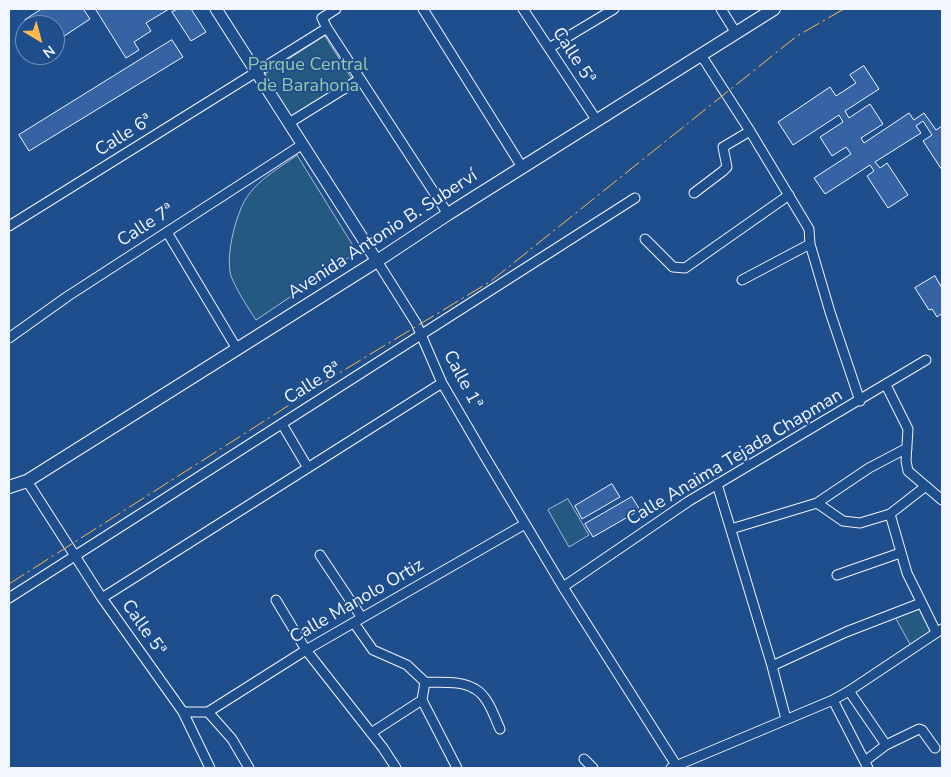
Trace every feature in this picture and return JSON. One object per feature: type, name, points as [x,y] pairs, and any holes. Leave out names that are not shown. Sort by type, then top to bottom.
[{"type":"main road","name":"Avenida Antonio B. Suberví","points":[[9,488],[27,481],[774,9]]},
{"type":"street","name":"Calle 1ª","points":[[216,9],[416,323],[442,383],[525,524],[675,767]]},
{"type":"street","points":[[336,9],[322,18],[327,28],[448,214]]},
{"type":"street","points":[[423,9],[522,168]]},
{"type":"street","name":"Calle 5ª","points":[[523,9],[597,121]]},
{"type":"street","points":[[548,48],[614,9]]},
{"type":"street","points":[[721,9],[736,33]]},
{"type":"street","name":"Calle 6ª","points":[[9,226],[327,28]]},
{"type":"street","points":[[701,55],[750,131],[809,229],[810,244],[830,312],[860,401]]},
{"type":"street","points":[[289,123],[360,79]]},
{"type":"street","points":[[694,192],[727,167],[723,147],[750,131]]},
{"type":"street","name":"Calle 7ª","points":[[9,338],[68,296],[303,144]]},
{"type":"street","points":[[645,239],[673,267],[685,268],[789,195]]},
{"type":"street","name":"Calle 8ª","points":[[9,598],[634,198]]},
{"type":"street","points":[[167,232],[237,349]]},
{"type":"street","points":[[742,280],[810,244]]},
{"type":"street","name":"Calle Anaima Tejada Chapman","points":[[563,586],[716,484],[860,401],[926,360]]},
{"type":"street","points":[[102,598],[442,383]]},
{"type":"street","points":[[886,385],[908,429],[906,461],[908,472],[942,500]]},
{"type":"street","points":[[282,424],[308,468]]},
{"type":"street","points":[[730,529],[817,503],[869,468],[907,448]]},
{"type":"street","name":"Calle 5ª","points":[[27,481],[102,598],[183,712],[210,768]]},
{"type":"street","points":[[716,484],[772,666],[786,719]]},
{"type":"street","points":[[817,503],[843,521],[860,523],[890,514],[926,486]]},
{"type":"street","points":[[675,767],[833,700],[939,630],[922,604],[907,573],[890,514]]},
{"type":"street","name":"Calle Manolo Ortiz","points":[[208,712],[306,650],[525,524]]},
{"type":"street","points":[[837,575],[900,553]]},
{"type":"street","points":[[320,555],[362,618]]},
{"type":"street","points":[[276,600],[306,650],[396,768]]},
{"type":"street","points":[[772,666],[846,632],[922,604]]},
{"type":"street","points":[[354,623],[373,650],[407,665],[425,682],[458,683],[476,689],[486,701],[500,728]]},
{"type":"street","points":[[425,682],[422,700],[457,768]]},
{"type":"street","points":[[849,691],[886,745]]},
{"type":"street","points":[[371,733],[422,700]]},
{"type":"street","points":[[833,700],[866,764],[886,745],[919,729],[922,730],[935,748]]},
{"type":"street","points":[[183,712],[208,712],[232,739],[249,768]]},
{"type":"street","points":[[584,760],[593,768]]},
{"type":"green space","name":"Parque Central de Barahona","points":[[325,36],[352,79],[291,117],[264,75]]},
{"type":"green space","points":[[297,155],[352,244],[351,256],[256,320],[231,276],[229,257],[233,234],[240,211],[249,194],[265,178]]},
{"type":"green space","points":[[568,499],[589,535],[569,547],[548,510]]},
{"type":"green space","points":[[921,607],[933,631],[911,646],[895,617]]},
{"type":"building","points":[[42,9],[86,9],[84,10],[90,19],[65,35],[65,15],[33,15]]},
{"type":"building","points":[[169,9],[146,23],[151,31],[134,42],[139,50],[126,58],[96,10]]},
{"type":"building","points":[[178,9],[191,9],[206,32],[191,41],[172,12]]},
{"type":"building","points":[[172,40],[183,57],[29,151],[19,135]]},
{"type":"building","points":[[864,66],[879,89],[845,111],[849,118],[870,104],[883,124],[861,138],[864,143],[909,113],[914,120],[924,113],[936,130],[942,126],[942,170],[923,141],[932,135],[923,121],[916,126],[921,133],[875,162],[880,168],[887,163],[908,195],[888,208],[867,176],[874,171],[870,165],[825,194],[814,178],[851,154],[846,147],[832,156],[820,137],[843,122],[839,115],[793,145],[778,122],[830,87],[836,96],[856,83],[850,75]]},
{"type":"building","points":[[935,276],[942,288],[942,313],[937,317],[932,309],[929,310],[915,288]]},
{"type":"building","points":[[612,484],[620,497],[582,519],[575,506]]},
{"type":"building","points":[[632,497],[640,510],[593,537],[585,524]]},
{"type":"power","points":[[9,584],[341,372],[491,281],[797,36],[844,9]]}]
